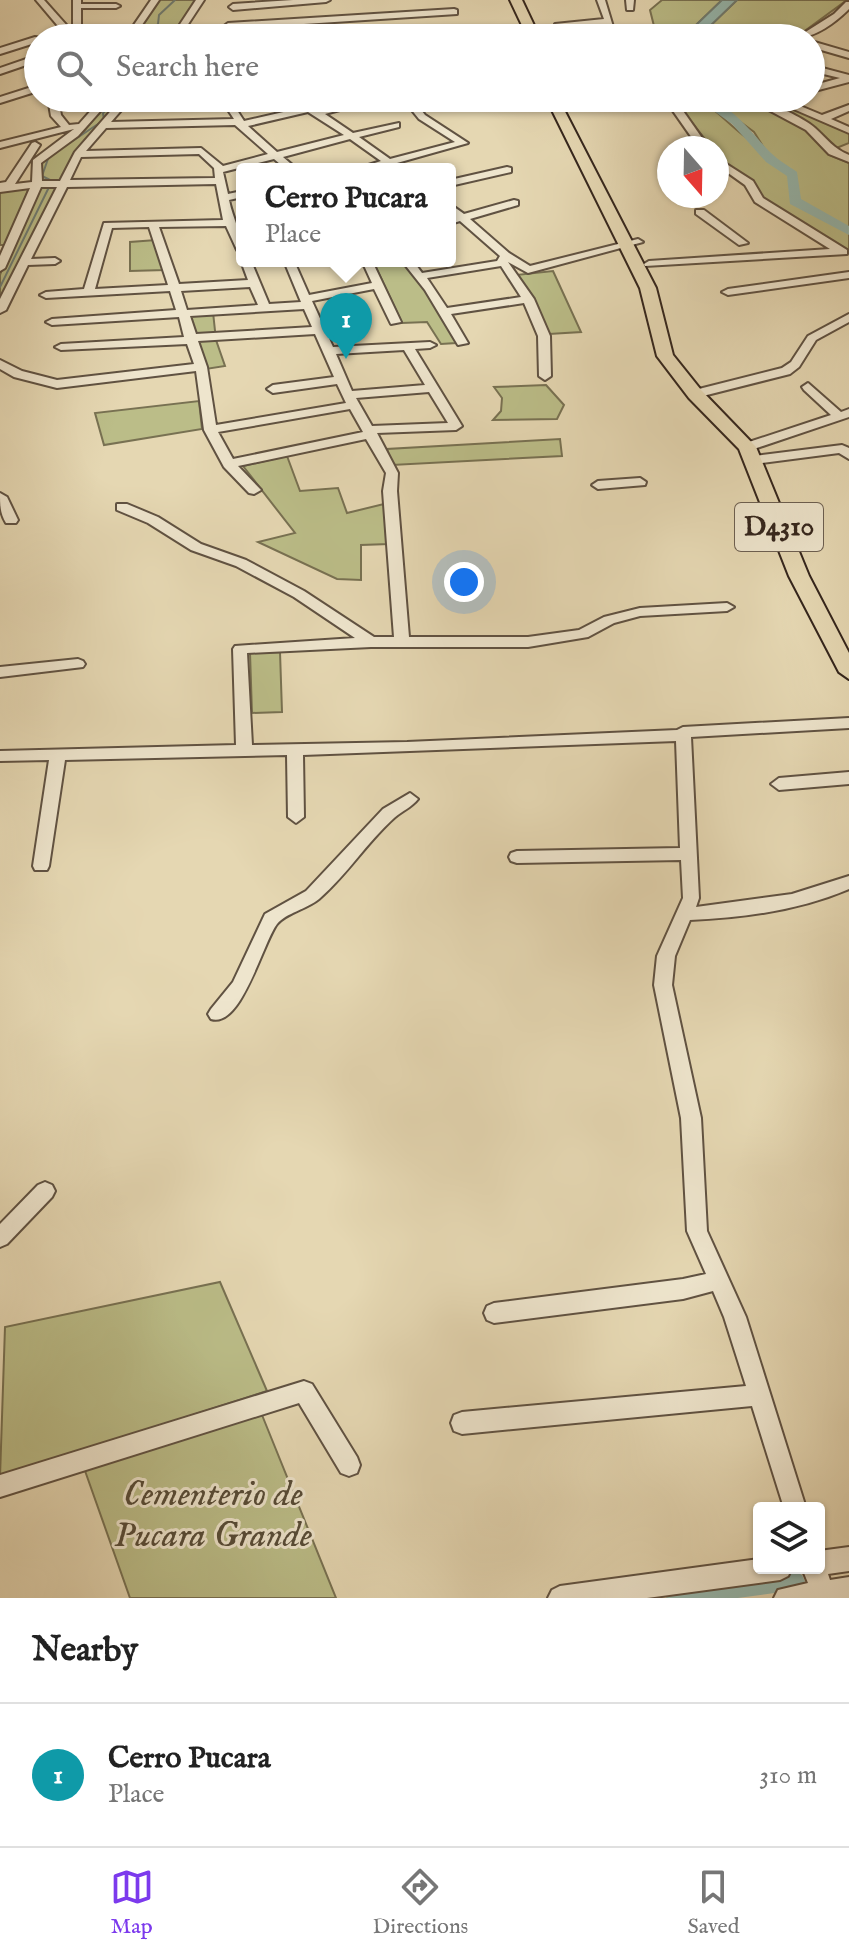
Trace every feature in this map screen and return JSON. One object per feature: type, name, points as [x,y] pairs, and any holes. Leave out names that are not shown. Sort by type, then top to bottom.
[{"type":"main road","points":[[507,0],[517,24]]},
{"type":"main road","points":[[516,0],[527,24]]},
{"type":"main road","name":"D4310","points":[[560,112],[628,236],[649,264],[663,293],[675,346],[701,392]]},
{"type":"main road","name":"D4310","points":[[570,112],[628,236],[648,288],[665,356],[758,452],[803,552],[849,642]]},
{"type":"main road","name":"D4310","points":[[758,452],[799,576],[849,672]]},
{"type":"street","points":[[40,0],[61,24]]},
{"type":"street","points":[[139,24],[155,0]]},
{"type":"street","points":[[184,24],[200,0]]},
{"type":"street","points":[[229,24],[235,3],[326,0]]},
{"type":"street","points":[[457,0],[454,12],[457,24]]},
{"type":"street","points":[[601,0],[610,24]]},
{"type":"street","points":[[77,24],[77,3],[116,6]]},
{"type":"street","points":[[824,24],[849,4]]},
{"type":"street","points":[[247,24],[341,14],[454,12]]},
{"type":"street","points":[[341,14],[344,24]]},
{"type":"street","points":[[837,16],[849,19]]},
{"type":"street","points":[[578,24],[609,21]]},
{"type":"street","points":[[0,51],[24,44]]},
{"type":"street","points":[[837,52],[849,45]]},
{"type":"street","points":[[825,48],[849,55]]},
{"type":"street","points":[[0,71],[24,63]]},
{"type":"street","points":[[825,73],[847,81]]},
{"type":"street","points":[[825,86],[847,81]]},
{"type":"street","points":[[2,97],[24,92]]},
{"type":"street","points":[[822,119],[849,108]]},
{"type":"street","points":[[55,112],[67,128]]},
{"type":"street","points":[[0,310],[23,262],[49,184],[36,162],[87,123],[96,112]]},
{"type":"street","points":[[0,268],[5,249],[49,184],[116,112]]},
{"type":"street","points":[[232,112],[239,123],[285,163]]},
{"type":"street","points":[[106,125],[239,123],[307,112]]},
{"type":"street","points":[[315,112],[391,163]]},
{"type":"street","points":[[400,163],[463,143],[418,112]]},
{"type":"street","points":[[679,112],[696,136]]},
{"type":"street","points":[[778,112],[809,128],[832,152],[849,159]]},
{"type":"street","points":[[807,112],[849,130]]},
{"type":"street","points":[[0,145],[87,123]]},
{"type":"street","points":[[246,163],[396,125]]},
{"type":"street","points":[[2,185],[38,135]]},
{"type":"street","points":[[832,152],[849,145]]},
{"type":"street","points":[[78,154],[201,151],[221,169]]},
{"type":"street","points":[[236,165],[216,172],[236,234]]},
{"type":"street","points":[[729,169],[749,183],[759,200],[845,254]]},
{"type":"street","points":[[456,182],[507,170]]},
{"type":"street","points":[[2,185],[218,181]]},
{"type":"street","points":[[223,198],[236,195]]},
{"type":"street","points":[[456,219],[514,203]]},
{"type":"street","points":[[456,211],[503,259],[528,299],[544,336],[545,376]]},
{"type":"street","points":[[700,212],[743,243]]},
{"type":"street","points":[[89,292],[108,225],[232,223]]},
{"type":"street","points":[[153,224],[201,367],[210,430],[229,464],[254,490]]},
{"type":"street","points":[[421,276],[503,259],[528,270],[628,236]]},
{"type":"street","points":[[649,264],[845,254]]},
{"type":"street","points":[[23,262],[55,261]]},
{"type":"street","points":[[248,267],[264,307]]},
{"type":"street","points":[[291,267],[341,380],[392,473],[390,491],[402,643]]},
{"type":"street","points":[[370,267],[395,322]]},
{"type":"street","points":[[413,267],[445,312],[462,343]]},
{"type":"street","points":[[728,292],[849,275]]},
{"type":"street","points":[[46,295],[254,283]]},
{"type":"street","points":[[52,322],[264,307],[306,302],[378,285]]},
{"type":"street","points":[[445,312],[528,299]]},
{"type":"street","points":[[701,392],[791,368],[812,338],[849,317]]},
{"type":"street","points":[[61,347],[319,330]]},
{"type":"street","points":[[329,351],[430,345]]},
{"type":"street","points":[[229,464],[369,432],[456,426],[408,347]]},
{"type":"street","points":[[0,364],[18,374],[57,384],[201,367]]},
{"type":"street","points":[[273,389],[341,380]]},
{"type":"street","points":[[758,452],[844,415],[808,387]]},
{"type":"street","points":[[210,430],[351,400],[434,388]]},
{"type":"street","points":[[758,452],[845,452]]},
{"type":"street","points":[[598,485],[640,482]]},
{"type":"street","points":[[0,497],[11,520]]},
{"type":"street","points":[[122,507],[153,520],[196,547],[241,563],[299,594],[371,642]]},
{"type":"street","points":[[244,749],[240,649],[371,642],[528,642],[583,634],[609,620],[640,612],[727,607]]},
{"type":"street","points":[[0,672],[78,664]]},
{"type":"street","points":[[683,732],[849,723]]},
{"type":"street","points":[[0,756],[295,750],[683,735],[691,898],[687,914],[666,956],[663,985],[691,1118],[697,1231],[735,1317],[793,1502]]},
{"type":"street","points":[[295,750],[296,817]]},
{"type":"street","points":[[41,866],[58,754]]},
{"type":"street","points":[[779,784],[849,778]]},
{"type":"street","points":[[217,1014],[240,986],[271,919],[312,895],[389,813],[410,799]]},
{"type":"street","points":[[517,857],[688,854]]},
{"type":"street","points":[[687,914],[710,913],[831,891],[849,882]]},
{"type":"street","points":[[0,1238],[45,1191]]},
{"type":"street","points":[[494,1313],[683,1289],[718,1280]]},
{"type":"street","points":[[0,1486],[304,1391],[349,1465]]},
{"type":"street","points":[[462,1423],[759,1395]]},
{"type":"street","points":[[825,1562],[849,1559]]},
{"type":"street","points":[[560,1598],[753,1572]]},
{"type":"street","points":[[816,1574],[824,1595]]},
{"type":"street","points":[[786,1598],[824,1595],[849,1589]]},
{"type":"green space","points":[[158,0],[198,0],[180,24],[143,24]]},
{"type":"green space","points":[[662,0],[722,0],[697,24],[654,24],[650,10]]},
{"type":"green space","points":[[737,0],[847,0],[814,24],[712,24]]},
{"type":"green space","points":[[100,112],[111,112],[78,149],[0,304],[0,275],[39,165],[53,150],[84,131]]},
{"type":"green space","points":[[684,112],[716,112],[764,148],[754,132],[727,112],[772,112],[807,131],[829,155],[849,163],[849,253],[765,200],[751,182],[729,167],[729,136],[703,136]]},
{"type":"green space","points":[[782,112],[800,112],[849,133],[849,143],[834,149],[815,130]]},
{"type":"green space","points":[[29,188],[6,245],[0,245],[0,191]]},
{"type":"green space","points":[[156,240],[165,270],[130,271],[130,242]]},
{"type":"green space","points":[[376,267],[408,267],[443,316],[456,343],[441,344],[427,322],[402,323]]},
{"type":"green space","points":[[553,271],[581,332],[549,334],[516,275]]},
{"type":"green space","points":[[213,312],[216,340],[225,366],[206,369],[186,314]]},
{"type":"green space","points":[[546,385],[564,405],[557,419],[493,420],[501,411],[502,398],[494,387]]},
{"type":"green space","points":[[199,401],[202,429],[104,445],[95,413]]},
{"type":"green space","points":[[560,439],[562,456],[392,465],[387,449]]},
{"type":"green space","points":[[287,456],[300,491],[338,488],[347,513],[388,503],[389,544],[361,545],[361,580],[337,579],[258,542],[295,533],[243,466]]},
{"type":"green space","points":[[280,652],[282,712],[252,713],[250,653]]},
{"type":"green space","points":[[220,1282],[267,1391],[0,1477],[5,1327]]},
{"type":"green space","name":"Cementerio de Pucara Grande","points":[[262,1415],[336,1598],[130,1598],[84,1468]]},
{"type":"water","points":[[722,0],[737,0],[712,24],[697,24]]},
{"type":"waterway","points":[[158,24],[159,15],[175,0]]},
{"type":"waterway","points":[[56,152],[104,120],[104,112]]},
{"type":"waterway","points":[[723,112],[736,121],[770,159],[793,175],[795,201],[849,231]]},
{"type":"waterway","points":[[0,287],[52,181],[42,176],[49,156]]},
{"type":"waterway","points":[[675,1598],[796,1581]]},
{"type":"place","name":"Cerro Pucara","points":[[346,359]]}]
